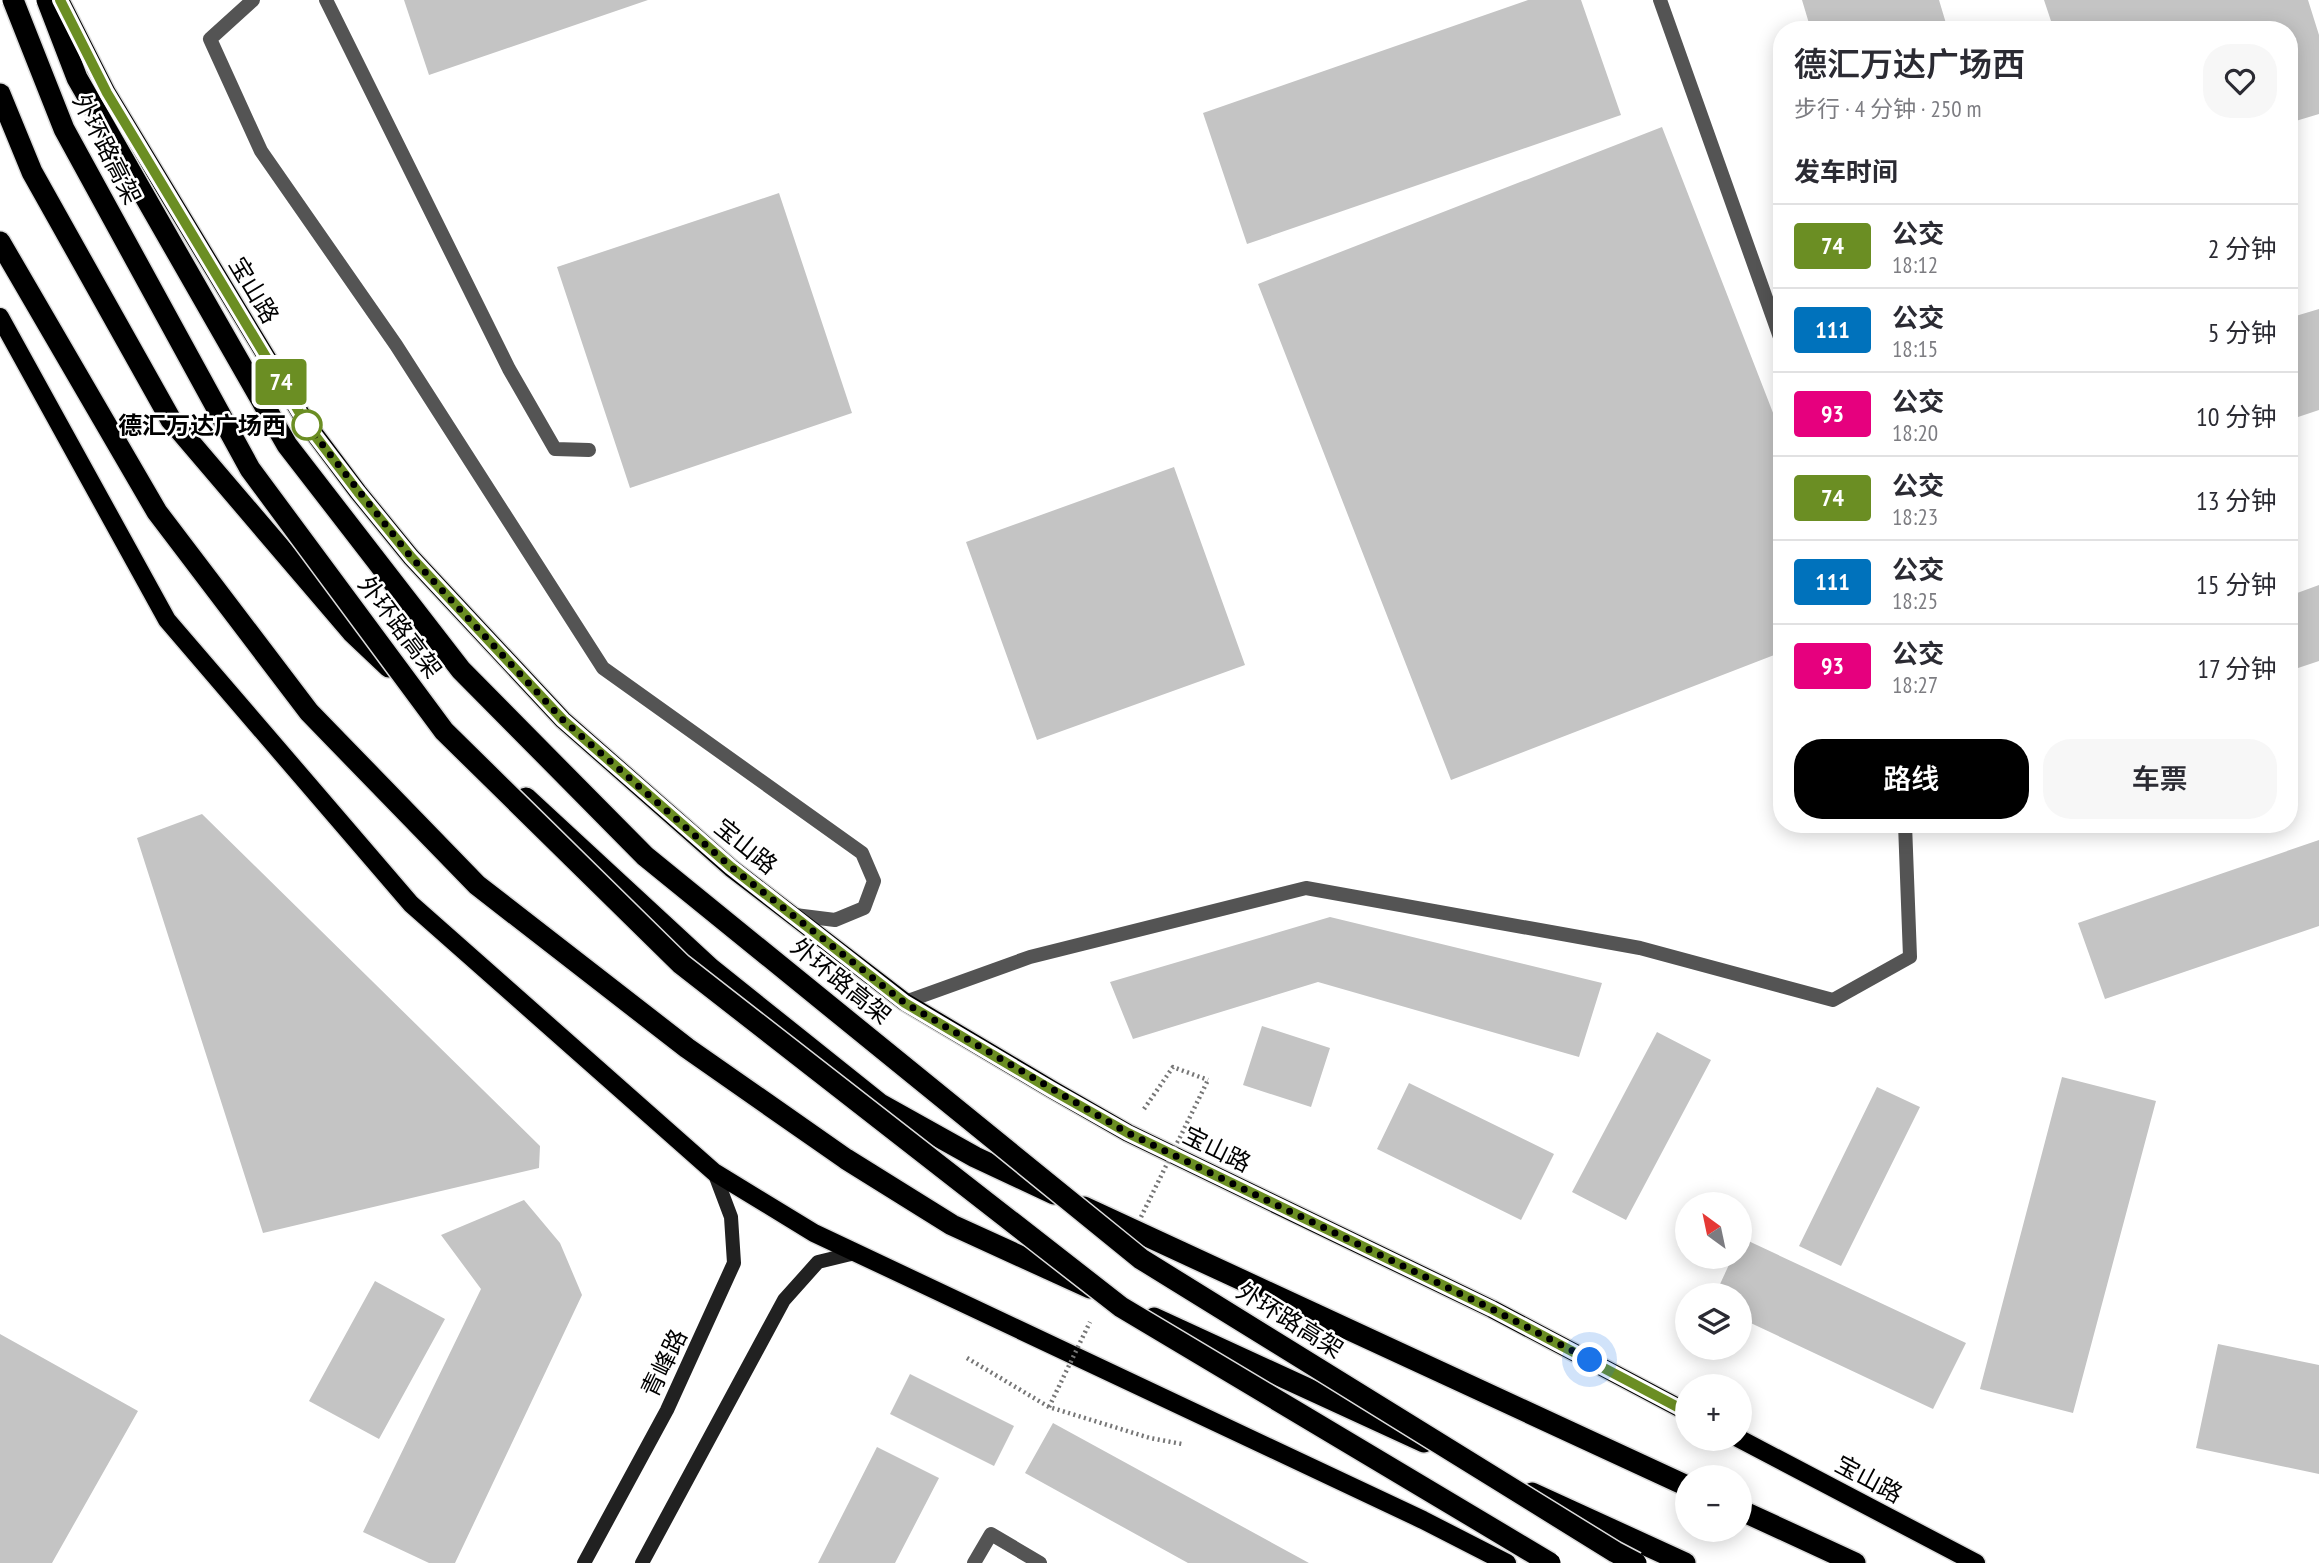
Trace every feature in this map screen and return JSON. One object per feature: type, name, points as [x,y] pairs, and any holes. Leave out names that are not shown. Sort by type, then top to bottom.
[{"type":"highway","name":"外环路高架","points":[[13,0],[64,129],[250,469],[444,731],[681,964],[1121,1307],[1550,1563]]},
{"type":"highway","name":"外环路高架","points":[[47,0],[77,78],[287,445],[461,670],[645,856],[1141,1259],[1636,1563]]},
{"type":"highway","points":[[0,94],[32,172],[171,420],[352,632],[709,968],[880,1104],[975,1157],[1675,1480]]},
{"type":"highway","points":[[0,242],[157,512],[309,712],[477,885],[687,1048],[846,1159],[952,1225],[1685,1563]]},
{"type":"highway","points":[[1752,1516],[1855,1563]]},
{"type":"main road","name":"宝山路","points":[[60,0],[107,93],[307,425],[358,492],[411,557],[563,720],[731,867],[905,1003],[1128,1133],[1492,1309],[1675,1406]]},
{"type":"main road","points":[[0,317],[167,620],[411,904],[714,1172],[814,1233],[1423,1520],[1507,1563]]},
{"type":"main road","name":"青峰路","points":[[584,1563],[667,1410],[734,1263],[731,1217],[714,1172]]},
{"type":"main road","points":[[642,1563],[784,1300],[818,1262],[855,1253]]},
{"type":"main road","name":"宝山路","points":[[1752,1445],[1976,1563]]},
{"type":"street","points":[[253,0],[210,39],[261,150],[396,345],[603,668],[862,853],[874,881],[864,908],[835,920],[795,915]]},
{"type":"street","points":[[327,0],[509,369],[555,449],[589,450]]},
{"type":"street","points":[[1660,0],[1773,318]]},
{"type":"street","points":[[905,1003],[1030,957],[1306,888],[1640,948],[1833,1000],[1910,957],[1905,833]]},
{"type":"street","points":[[974,1563],[991,1534],[1040,1563]]},
{"type":"path","points":[[1128,1133],[1173,1067],[1208,1080]]},
{"type":"path","points":[[967,1358],[1049,1407],[1150,1438]]},
{"type":"building","points":[[404,0],[648,0],[429,75]]},
{"type":"building","points":[[1528,0],[1581,0],[1621,115],[1247,244],[1203,113]]},
{"type":"building","points":[[1802,0],[1939,0],[1945,21],[1808,21]]},
{"type":"building","points":[[2044,0],[2308,0],[2319,35],[2319,114],[2298,120],[2298,21],[2051,21]]},
{"type":"building","points":[[1662,127],[1773,413],[1773,655],[1451,780],[1258,284]]},
{"type":"building","points":[[779,193],[852,413],[630,488],[557,267]]},
{"type":"building","points":[[2319,309],[2319,410],[2298,417],[2298,315]]},
{"type":"building","points":[[1174,467],[1245,665],[1037,740],[966,542]]},
{"type":"building","points":[[2319,585],[2319,661],[2298,668],[2298,593]]},
{"type":"building","points":[[202,814],[540,1146],[539,1168],[263,1233],[137,838]]},
{"type":"building","points":[[2319,840],[2319,926],[2105,999],[2078,923]]},
{"type":"building","points":[[1330,917],[1602,983],[1579,1057],[1318,982],[1133,1039],[1110,982]]},
{"type":"building","points":[[1262,1026],[1330,1048],[1311,1107],[1243,1085]]},
{"type":"building","points":[[1657,1032],[1711,1060],[1626,1220],[1572,1192]]},
{"type":"building","points":[[2062,1077],[2156,1101],[2073,1413],[1980,1389]]},
{"type":"building","points":[[1409,1083],[1554,1154],[1521,1220],[1377,1149]]},
{"type":"building","points":[[1877,1087],[1920,1107],[1841,1266],[1799,1246]]},
{"type":"building","points":[[524,1200],[560,1243],[582,1295],[455,1563],[429,1563],[363,1532],[481,1289],[441,1235]]},
{"type":"building","points":[[1752,1243],[1966,1343],[1933,1409],[1752,1324],[1752,1283],[1721,1283],[1727,1269],[1752,1269]]},
{"type":"building","points":[[375,1281],[445,1319],[379,1439],[309,1401]]},
{"type":"building","points":[[0,1334],[138,1411],[52,1563],[0,1563]]},
{"type":"building","points":[[2218,1344],[2319,1365],[2319,1474],[2196,1448]]},
{"type":"building","points":[[910,1374],[1014,1426],[994,1466],[890,1414]]},
{"type":"building","points":[[1053,1423],[1309,1563],[1188,1563],[1025,1473]]},
{"type":"building","points":[[877,1447],[939,1478],[895,1563],[818,1563]]},
{"type":"bus line","name":"74","points":[[60,0],[107,93],[307,425],[358,492],[411,557],[563,720],[731,867],[905,1003],[1052,1090],[1128,1133],[1492,1309],[1675,1406]]},
{"type":"place","name":"德汇万达广场西","points":[[307,425]]},
{"type":"route","points":[[307,425],[411,557],[563,720],[731,867],[905,1003],[1128,1133],[1492,1309],[1590,1360]]}]
